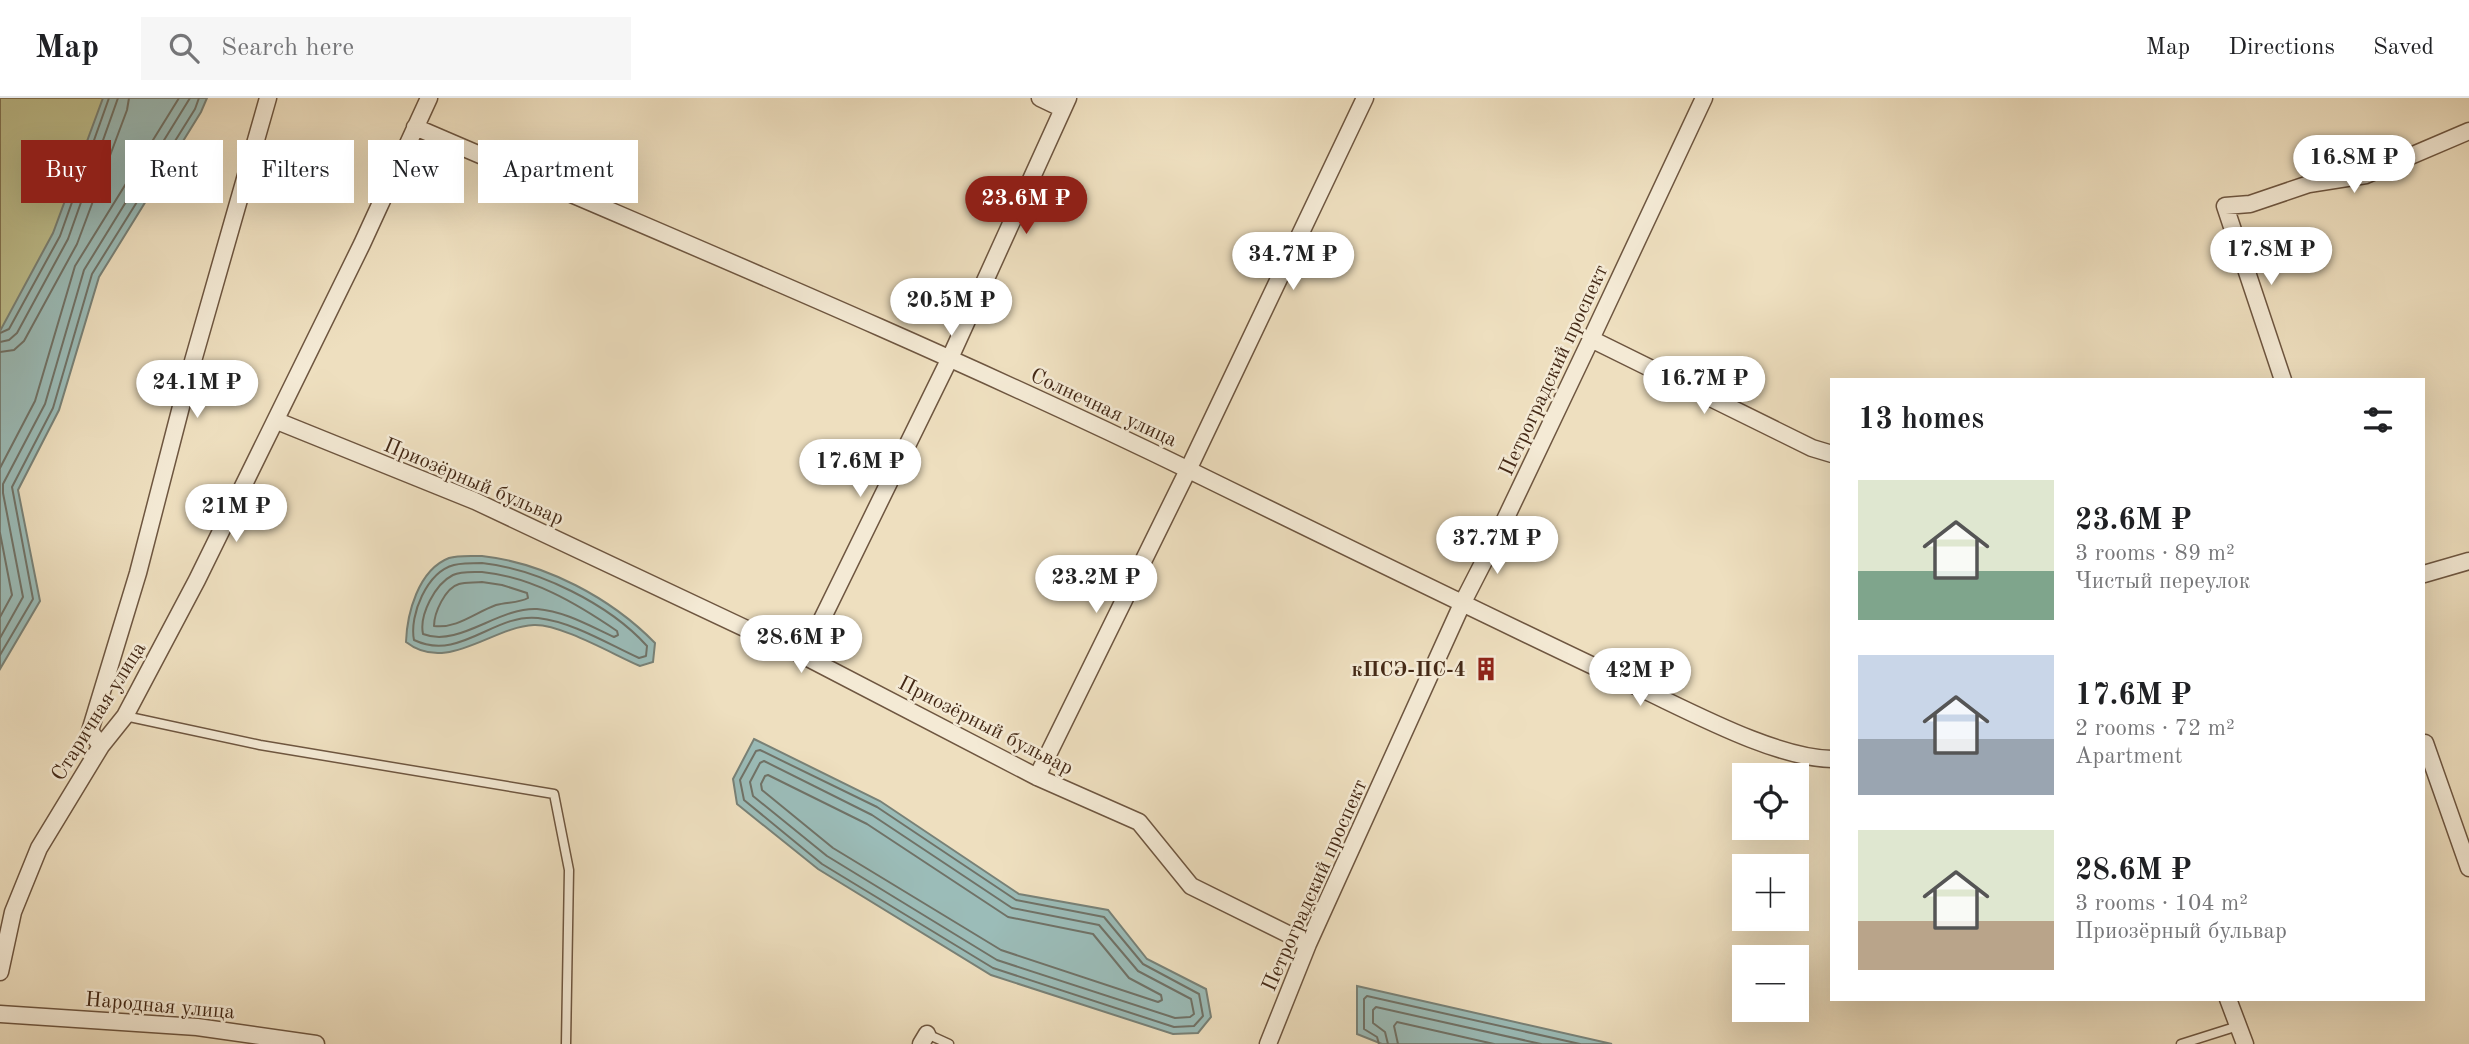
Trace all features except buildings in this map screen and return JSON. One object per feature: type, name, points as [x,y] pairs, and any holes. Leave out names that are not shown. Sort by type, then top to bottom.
[{"type":"street","points":[[101,746],[90,731],[138,573],[191,368],[268,98]]},
{"type":"street","name":"Старичная улица","points":[[0,972],[13,912],[38,848],[101,746],[125,716],[197,580],[277,421],[429,98]]},
{"type":"street","points":[[804,656],[950,358],[1066,103],[1040,98]]},
{"type":"street","points":[[1037,776],[1188,470],[1365,98]]},
{"type":"street","name":"Петроградский проспект","points":[[1268,1044],[1308,944],[1462,604],[1502,526],[1704,98]]},
{"type":"street","name":"Солнечная улица","points":[[415,127],[950,358],[1188,470],[1462,604],[1759,742],[1819,759],[1830,759]]},
{"type":"street","points":[[2282,378],[2225,206],[2250,204],[2309,184],[2366,175],[2469,131]]},
{"type":"street","points":[[1591,339],[1812,448],[1830,453]]},
{"type":"street","name":"Приозёрный бульвар","points":[[277,421],[474,501],[804,656],[1037,776],[1139,822],[1191,886],[1308,944]]},
{"type":"street","points":[[2425,575],[2469,561]]},
{"type":"street","points":[[2425,743],[2469,868]]},
{"type":"street","points":[[2229,1001],[2245,1044]]},
{"type":"street","name":"Народная улица","points":[[0,1014],[197,1027],[316,1044]]},
{"type":"lane","points":[[125,716],[260,745],[554,794],[569,870],[566,1044]]},
{"type":"lane","points":[[2181,1044],[2238,1026]]},
{"type":"lane","points":[[924,1039],[949,1044]]},
{"type":"green space","points":[[0,98],[118,98],[101,140],[21,140],[21,203],[75,203],[0,383]]},
{"type":"water","points":[[103,98],[207,98],[184,140],[125,140],[125,203],[145,203],[99,277],[59,410],[18,490],[40,601],[0,669],[0,331],[53,233],[64,203],[111,203],[111,140],[87,140]]},
{"type":"water","points":[[482,556],[529,566],[576,585],[598,598],[618,611],[655,643],[653,662],[640,666],[558,629],[534,625],[502,633],[453,651],[422,651],[406,642],[412,606],[429,572],[449,558]]},
{"type":"water","points":[[754,739],[880,801],[1019,894],[1108,910],[1147,959],[1206,989],[1211,1017],[1198,1033],[1173,1034],[991,975],[818,869],[737,804],[733,779]]},
{"type":"water","points":[[1357,986],[1612,1044],[1382,1044],[1357,1034]]},
{"type":"place","name":"кПСЭ-ПС-4","points":[[1486,669]]}]
